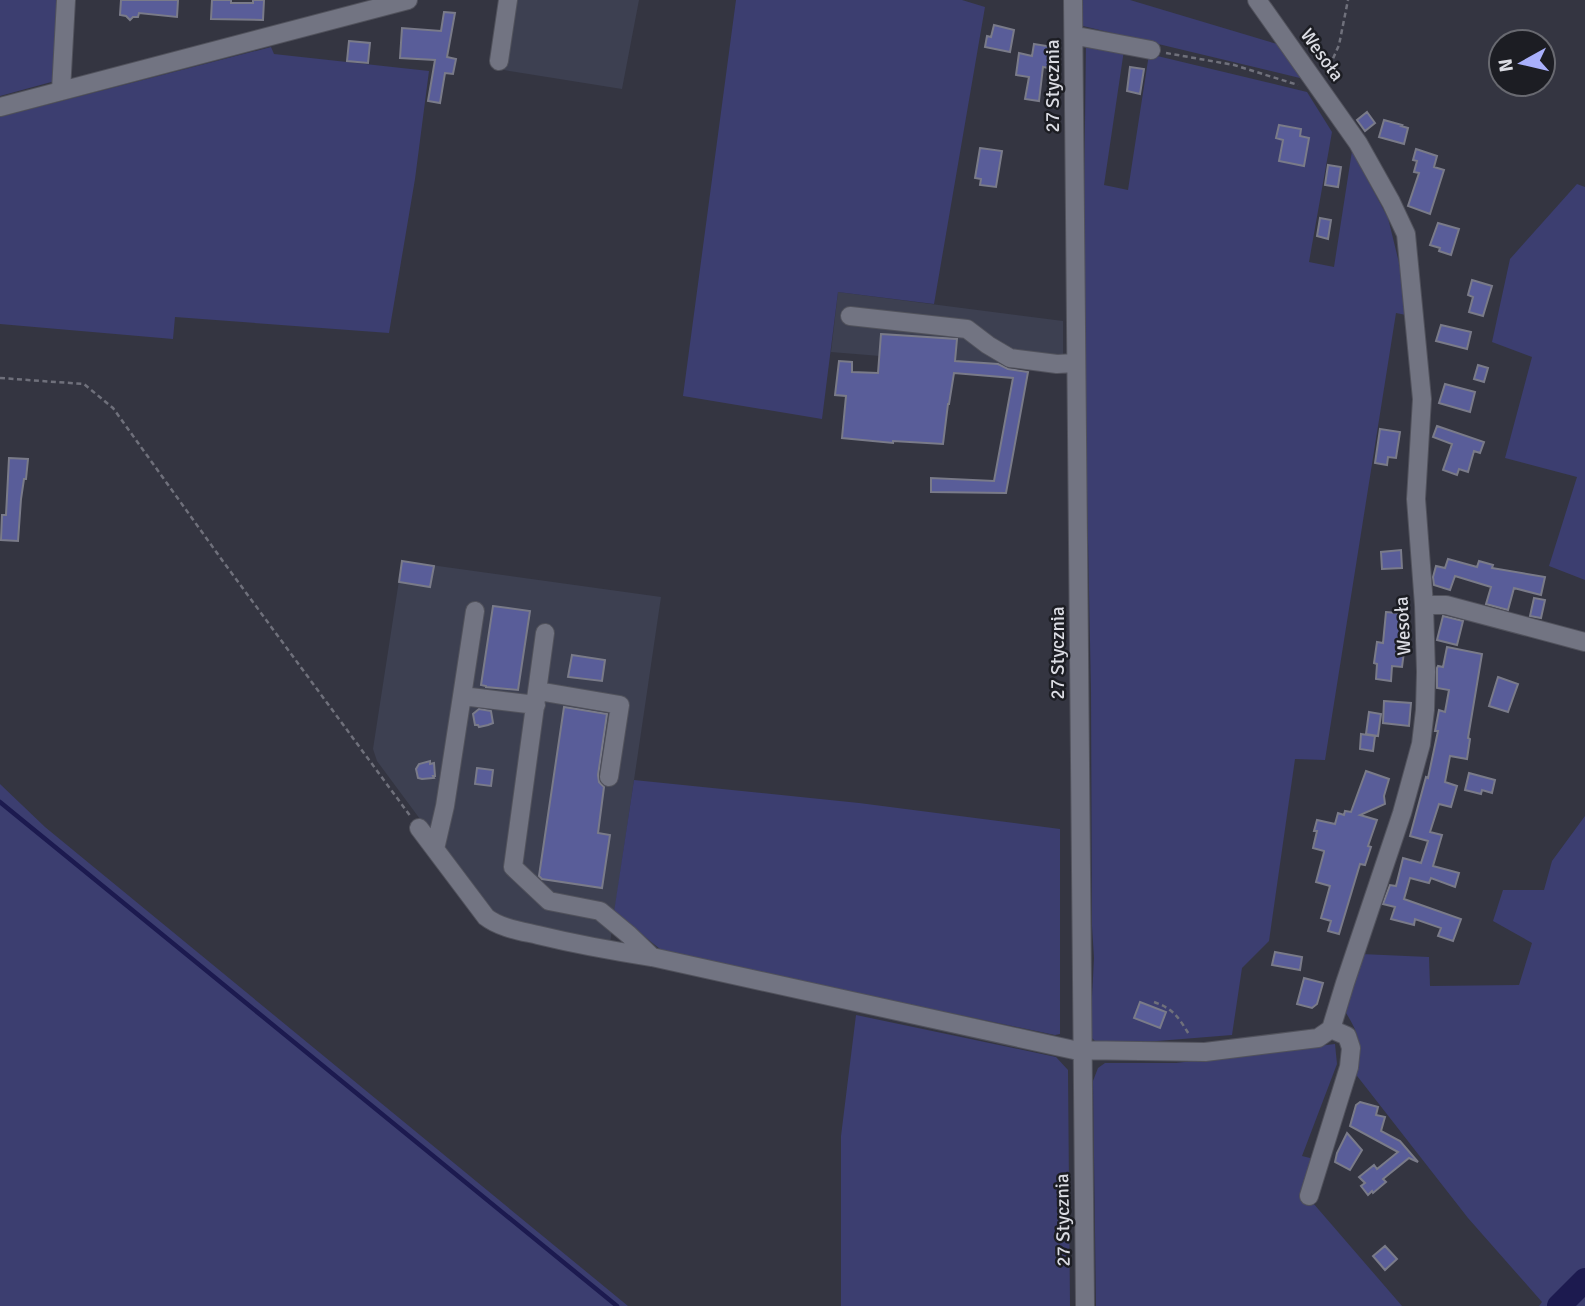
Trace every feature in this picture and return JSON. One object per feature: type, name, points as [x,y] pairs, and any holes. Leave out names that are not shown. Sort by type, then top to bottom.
[{"type":"street","points":[[61,91],[66,0]]},
{"type":"street","points":[[0,107],[408,0]]},
{"type":"street","points":[[499,61],[508,0]]},
{"type":"street","name":"27 Stycznia","points":[[1073,0],[1085,1306]]},
{"type":"street","name":"Wesoła","points":[[1256,0],[1358,142],[1406,234],[1422,399],[1416,499],[1423,605],[1425,710],[1421,744],[1402,813],[1331,1029]]},
{"type":"street","points":[[1074,37],[1151,50]]},
{"type":"street","points":[[850,316],[967,329],[1010,358],[1057,364],[1076,363]]},
{"type":"street","points":[[1423,605],[1446,605],[1585,642]]},
{"type":"street","points":[[435,849],[475,611]]},
{"type":"street","points":[[545,634],[513,867],[549,901],[600,911],[652,957]]},
{"type":"street","points":[[461,696],[537,698],[620,705],[610,777]]},
{"type":"street","points":[[419,828],[492,922],[582,945],[652,957],[1074,1050],[1196,1052],[1318,1038],[1331,1029],[1347,1036],[1351,1048],[1349,1067],[1309,1196]]},
{"type":"path","points":[[1151,50],[1234,65],[1302,86],[1315,82],[1328,70],[1339,45],[1348,0]]},
{"type":"path","points":[[0,378],[84,384],[113,408],[419,828]]},
{"type":"path","points":[[1154,1002],[1168,1007],[1178,1018],[1191,1038],[1196,1052]]},
{"type":"shaded area","points":[[0,0],[59,0],[55,81],[0,96]]},
{"type":"shaded area","points":[[513,0],[639,0],[622,89],[504,70]]},
{"type":"shaded area","points":[[736,0],[962,0],[985,7],[934,304],[838,292],[822,419],[683,396]]},
{"type":"shaded area","points":[[1083,0],[1130,0],[1277,44],[1304,79],[1083,26]]},
{"type":"shaded area","points":[[1086,41],[1124,50],[1104,185],[1128,190],[1149,54],[1307,92],[1332,132],[1309,262],[1334,267],[1352,151],[1388,218],[1403,279],[1406,315],[1396,313],[1325,760],[1295,759],[1269,941],[1242,968],[1232,1035],[1108,1045],[1097,1043],[1090,1036],[1094,958],[1083,288]]},
{"type":"shaded area","points":[[271,47],[274,54],[429,71],[415,179],[389,333],[175,317],[173,339],[0,324],[0,117]]},
{"type":"shaded area","points":[[1577,184],[1585,187],[1585,580],[1549,566],[1577,477],[1505,458],[1532,357],[1492,342],[1510,259]]},
{"type":"shaded area","points":[[838,292],[1063,321],[1063,371],[831,352]]},
{"type":"shaded area","points":[[402,561],[661,597],[610,943],[495,917],[377,761],[373,749]]},
{"type":"shaded area","points":[[634,780],[859,803],[1060,829],[1060,1034],[665,953],[614,912]]},
{"type":"shaded area","points":[[0,784],[45,827],[628,1306],[0,1306]]},
{"type":"shaded area","points":[[1585,816],[1585,1306],[1539,1306],[1542,1302],[1468,1218],[1354,1072],[1358,1041],[1346,1013],[1361,954],[1429,957],[1430,986],[1519,985],[1532,943],[1493,921],[1503,890],[1544,890],[1552,861]]},
{"type":"shaded area","points":[[856,1015],[1056,1057],[1068,1070],[1070,1306],[841,1306],[841,1136]]},
{"type":"shaded area","points":[[1335,1044],[1337,1064],[1302,1156],[1326,1162],[1313,1203],[1402,1306],[1096,1306],[1093,1081],[1098,1068],[1105,1063],[1176,1063]]},
{"type":"building","points":[[121,0],[178,0],[177,17],[139,13],[138,17],[130,20],[120,15]]},
{"type":"building","points":[[212,0],[253,3],[253,0],[264,0],[263,20],[211,19]]},
{"type":"building","points":[[444,12],[455,13],[447,57],[456,59],[453,74],[445,73],[440,103],[428,101],[435,60],[400,58],[402,28],[441,31]]},
{"type":"building","points":[[994,25],[1014,30],[1010,52],[985,47],[987,36],[991,37]]},
{"type":"building","points":[[349,41],[370,43],[368,63],[347,61]]},
{"type":"building","points":[[1034,44],[1053,47],[1049,68],[1043,67],[1039,101],[1025,99],[1029,77],[1016,75],[1019,53],[1032,56]]},
{"type":"building","points":[[1130,67],[1144,69],[1140,94],[1127,91]]},
{"type":"building","points":[[1367,112],[1375,123],[1365,131],[1357,120]]},
{"type":"building","points":[[1384,120],[1408,128],[1404,144],[1379,137]]},
{"type":"building","points":[[1279,125],[1301,129],[1300,136],[1309,138],[1304,166],[1279,161],[1283,140],[1276,138]]},
{"type":"building","points":[[980,148],[1002,151],[996,187],[980,185],[981,179],[975,178]]},
{"type":"building","points":[[1416,149],[1437,156],[1434,167],[1444,170],[1430,214],[1408,206],[1419,173],[1414,172]]},
{"type":"building","points":[[1328,165],[1341,167],[1338,187],[1325,185]]},
{"type":"building","points":[[1320,218],[1331,220],[1328,239],[1317,236]]},
{"type":"building","points":[[1438,223],[1459,229],[1451,255],[1430,245]]},
{"type":"building","points":[[1472,280],[1492,286],[1483,316],[1469,312],[1473,297],[1468,295]]},
{"type":"building","points":[[1441,325],[1471,332],[1467,349],[1436,341]]},
{"type":"building","points":[[881,334],[957,339],[955,361],[998,364],[1008,369],[1028,372],[1006,493],[931,492],[931,478],[994,481],[1013,378],[954,373],[943,444],[842,438],[846,396],[835,395],[839,361],[852,362],[852,372],[878,373]]},
{"type":"building","points":[[1478,365],[1488,368],[1484,382],[1474,379]]},
{"type":"building","points":[[1445,384],[1475,392],[1470,412],[1439,403]]},
{"type":"building","points":[[1437,426],[1484,442],[1480,453],[1474,451],[1468,472],[1459,469],[1457,475],[1443,470],[1452,444],[1433,437]]},
{"type":"building","points":[[1380,429],[1400,432],[1396,458],[1388,457],[1387,465],[1375,463]]},
{"type":"building","points":[[9,458],[28,459],[21,499],[18,541],[1,540],[2,515],[6,515]]},
{"type":"building","points":[[1401,550],[1402,568],[1382,569],[1381,552]]},
{"type":"building","points":[[1448,559],[1477,567],[1479,561],[1493,565],[1492,568],[1545,577],[1541,595],[1514,588],[1508,610],[1486,604],[1491,587],[1455,576],[1450,590],[1434,585],[1436,566],[1445,568]]},
{"type":"building","points":[[402,561],[434,566],[430,587],[399,582]]},
{"type":"building","points":[[1534,598],[1545,600],[1541,618],[1530,616]]},
{"type":"building","points":[[493,606],[530,611],[518,690],[481,685]]},
{"type":"building","points":[[1386,612],[1409,614],[1402,667],[1392,666],[1391,681],[1376,679],[1377,664],[1374,663],[1377,642],[1383,643]]},
{"type":"building","points":[[1443,616],[1463,621],[1457,645],[1437,640]]},
{"type":"building","points":[[1447,647],[1482,654],[1467,759],[1450,756],[1445,782],[1457,786],[1451,807],[1439,804],[1430,832],[1442,835],[1433,866],[1459,873],[1455,887],[1431,878],[1429,883],[1410,878],[1404,899],[1461,919],[1453,941],[1438,936],[1441,928],[1415,919],[1414,925],[1391,919],[1395,907],[1383,904],[1390,885],[1396,886],[1403,858],[1421,863],[1428,841],[1410,836],[1426,777],[1428,778],[1438,731],[1435,731],[1439,710],[1445,712],[1449,690],[1437,688],[1437,668],[1443,667]]},
{"type":"building","points":[[572,655],[605,660],[602,681],[568,677]]},
{"type":"building","points":[[1498,677],[1518,684],[1508,712],[1489,706]]},
{"type":"building","points":[[1384,701],[1411,703],[1409,726],[1383,723]]},
{"type":"building","points":[[564,707],[607,714],[598,775],[599,782],[604,787],[598,833],[610,835],[602,888],[542,879],[539,876]]},
{"type":"building","points":[[479,709],[491,711],[493,723],[479,727],[475,725],[473,714]]},
{"type":"building","points":[[1369,712],[1381,714],[1378,736],[1366,734]]},
{"type":"building","points":[[1361,734],[1375,736],[1373,751],[1360,749]]},
{"type":"building","points":[[430,761],[430,764],[434,763],[434,778],[418,778],[416,769],[419,764]]},
{"type":"building","points":[[477,768],[493,770],[491,786],[475,784]]},
{"type":"building","points":[[1366,771],[1389,779],[1384,796],[1385,804],[1360,815],[1377,820],[1365,865],[1360,864],[1339,934],[1328,931],[1331,921],[1321,918],[1330,886],[1316,882],[1324,851],[1313,848],[1317,831],[1314,831],[1317,820],[1335,824],[1338,813],[1344,815],[1345,811],[1351,812]]},
{"type":"building","points":[[1469,773],[1495,780],[1492,793],[1482,790],[1481,794],[1465,790]]},
{"type":"building","points":[[1275,952],[1302,957],[1300,970],[1272,965]]},
{"type":"building","points":[[1304,978],[1323,983],[1317,1004],[1312,1008],[1297,1004]]},
{"type":"building","points":[[1140,1002],[1166,1012],[1160,1028],[1134,1018]]},
{"type":"building","points":[[1360,1102],[1378,1107],[1376,1115],[1385,1117],[1381,1131],[1400,1141],[1418,1162],[1409,1158],[1383,1179],[1386,1182],[1368,1195],[1361,1186],[1365,1183],[1359,1177],[1374,1165],[1377,1169],[1398,1152],[1350,1126],[1356,1105]]},
{"type":"building","points":[[1347,1133],[1362,1150],[1350,1170],[1335,1162]]},
{"type":"building","points":[[1385,1246],[1397,1259],[1385,1270],[1373,1256]]},
{"type":"waterway","points":[[0,802],[617,1306]]},
{"type":"waterway","points":[[1559,1306],[1585,1280]]}]
